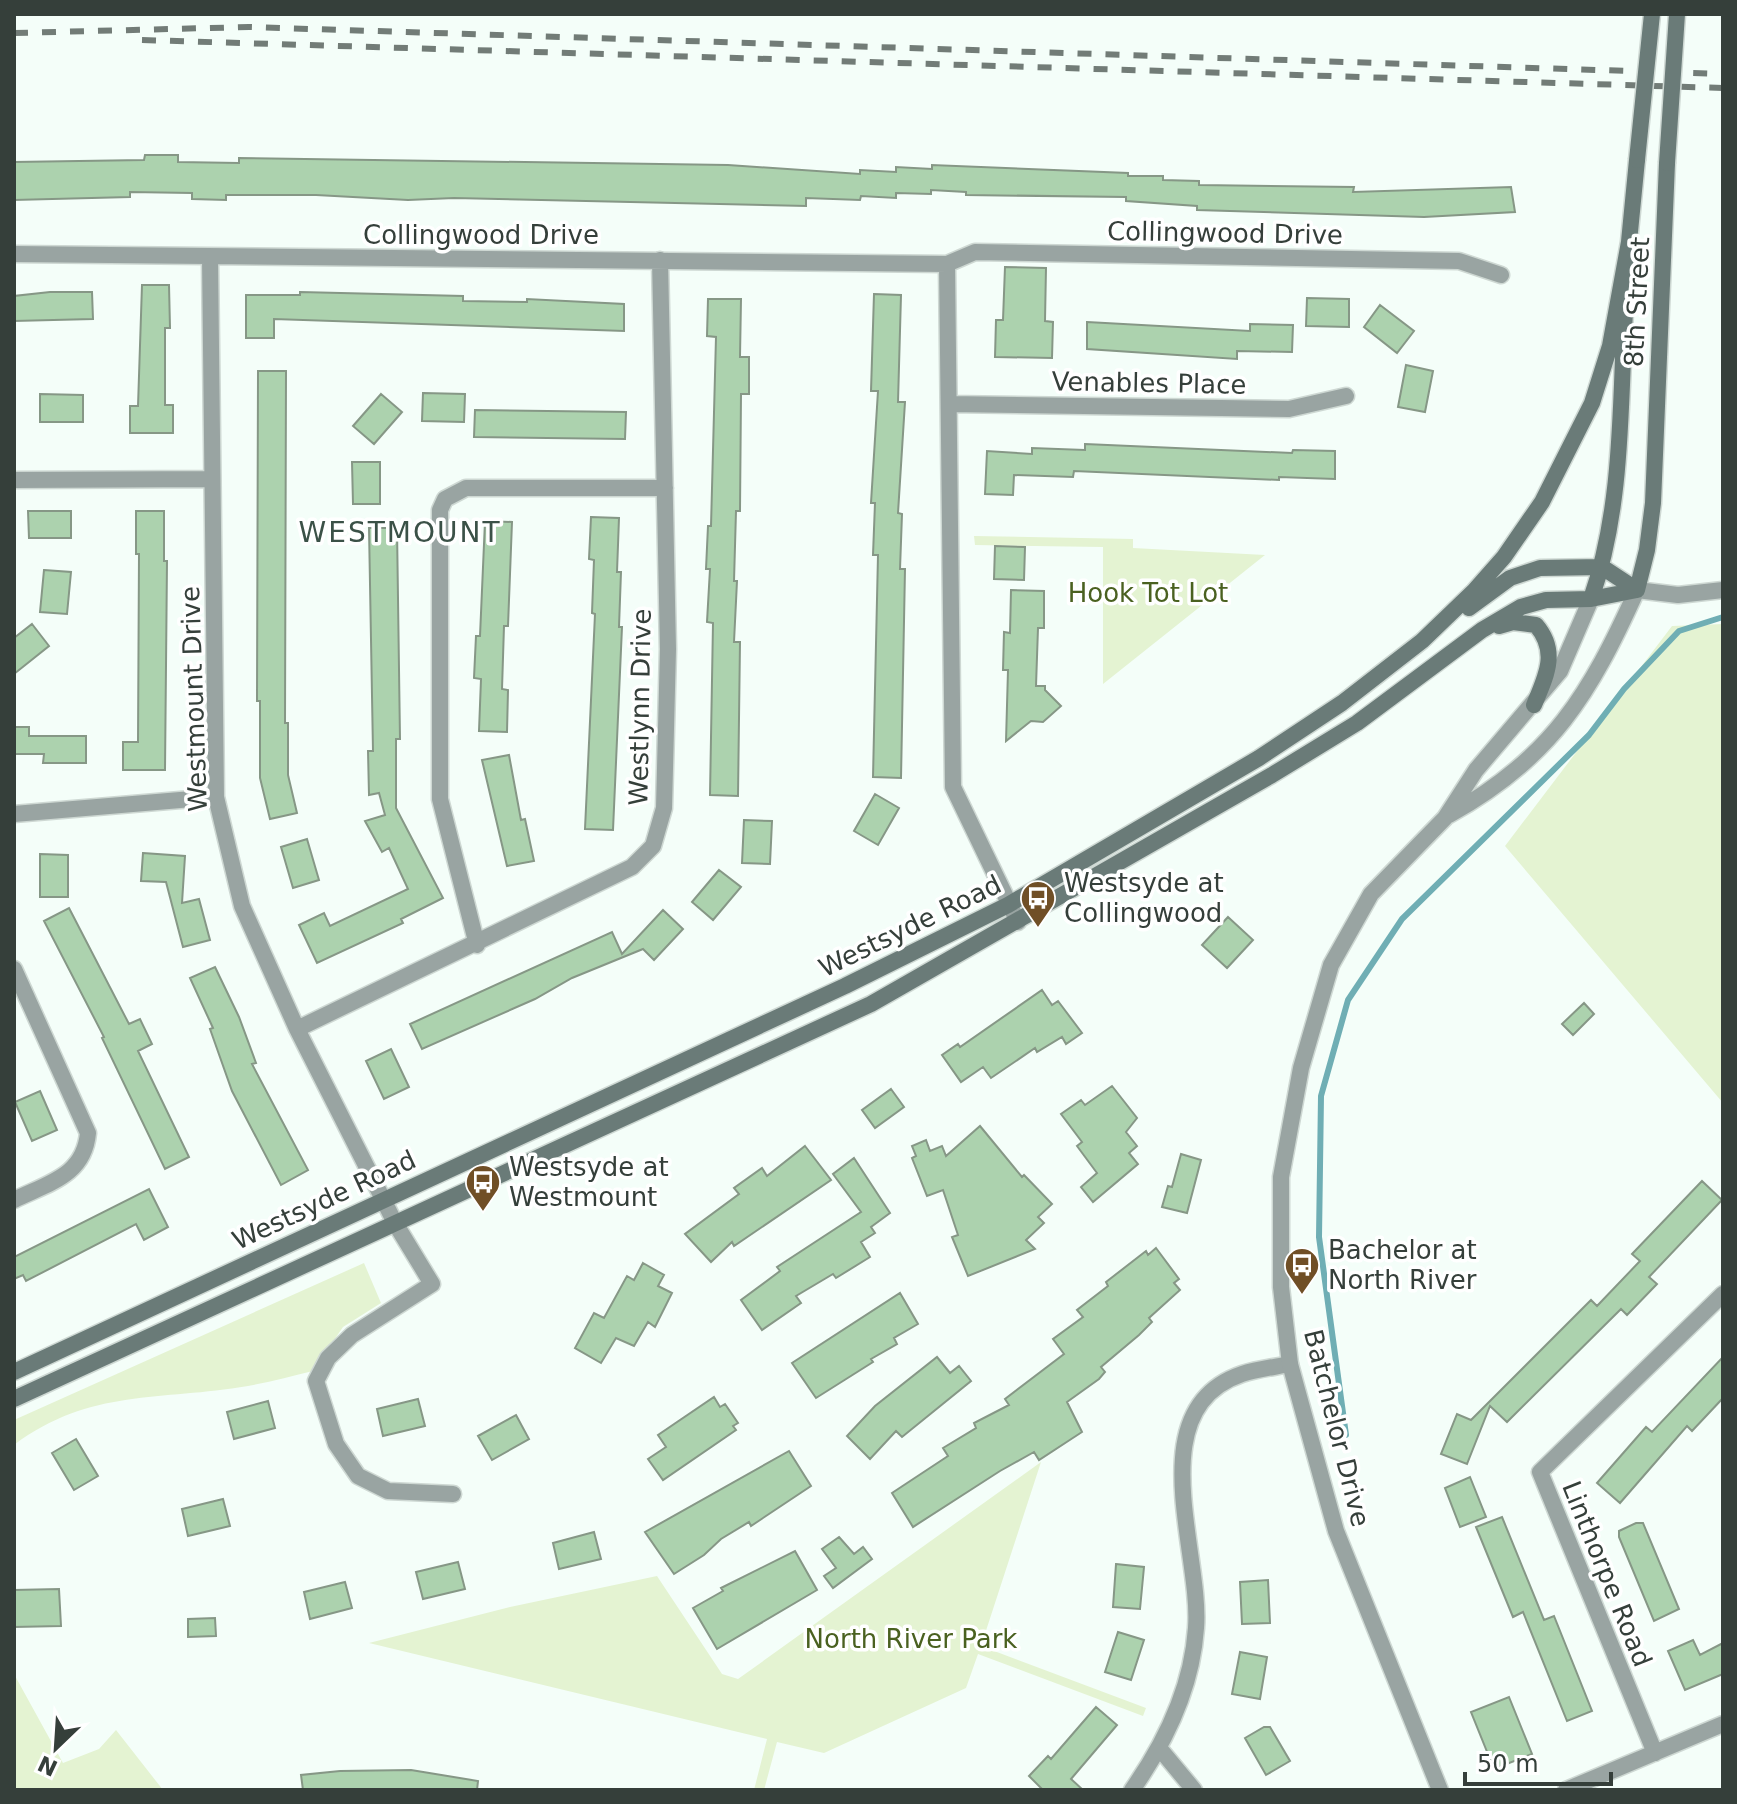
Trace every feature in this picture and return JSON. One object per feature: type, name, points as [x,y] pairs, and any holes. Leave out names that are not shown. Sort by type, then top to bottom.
[{"type":"main road","name":"8th Street","points":[[1602,567],[1615,496],[1629,242],[1652,14]]},
{"type":"main road","name":"8th Street","points":[[1637,590],[1647,550],[1653,503],[1667,163],[1677,14]]},
{"type":"main road","name":"Westsyde Road","points":[[14,1372],[845,986],[1008,905],[1259,758],[1342,703],[1422,641],[1504,557],[1569,454],[1592,403],[1610,346],[1629,242]]},
{"type":"main road","points":[[1422,641],[1510,578],[1540,568],[1602,567],[1637,590]]},
{"type":"main road","name":"Batchelor Drive","points":[[1591,599],[1602,567]]},
{"type":"main road","name":"Westsyde Road","points":[[14,1399],[871,1004],[1018,922],[1357,723],[1482,630],[1521,607],[1546,600],[1591,599],[1637,590]]},
{"type":"main road","points":[[1482,630],[1513,622],[1536,625],[1546,636],[1549,668],[1534,705]]},
{"type":"street","name":"Collingwood Drive","points":[[14,254],[947,264],[975,252],[1459,261],[1501,275]]},
{"type":"street","name":"Westmount Drive","points":[[210,257],[216,797],[242,906],[297,1029],[395,1223],[432,1284],[352,1335],[328,1358],[316,1381],[336,1444],[358,1476],[388,1491],[453,1494]]},
{"type":"street","name":"Westlynn Drive","points":[[297,1029],[477,945],[632,867],[645,857],[658,834],[664,808],[667,728],[660,260]]},
{"type":"street","points":[[947,264],[953,787],[1018,922]]},
{"type":"street","name":"Venables Place","points":[[949,404],[1289,409],[1346,396]]},
{"type":"street","points":[[14,480],[212,479]]},
{"type":"street","points":[[477,945],[440,799],[440,510],[445,499],[466,488],[665,488]]},
{"type":"street","points":[[1637,590],[1678,595],[1723,590]]},
{"type":"street","name":"Batchelor Drive","points":[[1445,818],[1495,790],[1544,746],[1582,698],[1608,654],[1637,590]]},
{"type":"street","name":"Batchelor Drive","points":[[1440,1790],[1336,1531],[1290,1364],[1281,1287],[1281,1177],[1301,1068],[1331,965],[1371,894],[1445,818],[1476,770],[1560,671],[1591,599]]},
{"type":"street","points":[[14,814],[216,797]]},
{"type":"street","points":[[14,969],[88,1133],[86,1153],[71,1171],[14,1200]]},
{"type":"street","name":"Linthorpe Road","points":[[1655,1753],[1540,1472],[1723,1294]]},
{"type":"street","points":[[1132,1790],[1160,1749],[1181,1696],[1196,1627],[1181,1465],[1191,1422],[1212,1391],[1241,1374],[1290,1364]]},
{"type":"street","points":[[1566,1790],[1723,1724]]},
{"type":"street","points":[[1160,1749],[1194,1790]]},
{"type":"green space","name":"Hook Tot Lot","points":[[974,536],[1133,539],[1133,548],[1265,555],[1103,684],[1103,547],[975,545]]},
{"type":"green space","points":[[1723,624],[1723,1103],[1505,846],[1672,626]]},
{"type":"green space","points":[[364,1263],[381,1303],[343,1327],[313,1371],[248,1386],[98,1405],[42,1427],[14,1445],[14,1420]]},
{"type":"green space","name":"North River Park","points":[[1041,1462],[981,1646],[1146,1708],[1143,1716],[978,1654],[966,1688],[824,1753],[777,1742],[764,1790],[754,1790],[767,1739],[369,1643],[510,1607],[657,1576],[722,1674],[738,1679]]},
{"type":"green space","points":[[14,1674],[63,1763],[99,1749],[116,1730],[163,1790],[14,1790]]},
{"type":"building","points":[[145,155],[178,155],[178,162],[239,163],[239,158],[728,165],[860,174],[860,170],[896,172],[896,167],[932,169],[932,165],[1128,173],[1128,176],[1163,176],[1163,180],[1199,181],[1199,185],[1354,187],[1353,192],[1511,187],[1515,212],[1424,217],[1197,210],[1197,206],[1126,201],[1126,197],[966,195],[966,192],[931,190],[931,194],[896,193],[896,198],[806,198],[806,206],[454,198],[408,200],[316,195],[226,195],[226,200],[192,199],[192,193],[130,192],[130,197],[14,200],[14,162],[144,160]]},
{"type":"building","points":[[1005,267],[1046,268],[1045,321],[1053,322],[1052,358],[995,357],[996,320],[1003,320]]},
{"type":"building","points":[[142,285],[169,285],[170,328],[165,328],[165,405],[173,405],[173,433],[130,433],[130,406],[138,406]]},
{"type":"building","points":[[92,292],[93,319],[14,321],[14,296]]},
{"type":"building","points":[[300,292],[463,296],[463,301],[527,302],[527,299],[624,304],[624,331],[274,319],[274,338],[246,338],[246,295],[300,295]]},
{"type":"building","points":[[874,294],[901,295],[898,402],[905,402],[898,513],[902,514],[900,569],[905,569],[901,778],[873,777],[878,555],[873,555],[875,503],[871,503],[878,391],[871,391]]},
{"type":"building","points":[[1307,298],[1349,299],[1349,327],[1306,326]]},
{"type":"building","points":[[708,299],[741,299],[740,357],[749,357],[749,394],[741,394],[740,511],[736,511],[734,581],[737,581],[734,642],[740,642],[738,796],[710,795],[713,623],[707,622],[710,569],[706,569],[708,526],[711,526],[716,337],[707,336]]},
{"type":"building","points":[[1380,305],[1414,331],[1397,353],[1364,327]]},
{"type":"building","points":[[1087,322],[1250,331],[1250,324],[1293,325],[1292,352],[1237,351],[1237,359],[1087,349]]},
{"type":"building","points":[[1406,365],[1433,371],[1425,412],[1398,407]]},
{"type":"building","points":[[258,371],[286,371],[285,723],[288,723],[288,775],[297,813],[270,819],[260,778],[260,701],[257,701]]},
{"type":"building","points":[[423,393],[465,394],[464,422],[422,421]]},
{"type":"building","points":[[40,394],[83,395],[83,422],[40,422]]},
{"type":"building","points":[[381,394],[402,412],[374,444],[353,426]]},
{"type":"building","points":[[475,410],[626,412],[625,439],[474,437]]},
{"type":"building","points":[[1085,444],[1292,453],[1293,450],[1335,451],[1335,479],[1279,477],[1279,480],[1074,471],[1073,477],[1014,475],[1013,495],[985,494],[987,451],[1032,454],[1032,448],[1085,450]]},
{"type":"building","points":[[352,462],[380,462],[380,504],[353,504]]},
{"type":"building","points":[[28,511],[71,511],[71,538],[29,538]]},
{"type":"building","points":[[136,511],[164,511],[164,561],[167,561],[165,770],[123,770],[123,742],[138,742],[139,554],[136,554]]},
{"type":"building","points":[[591,517],[619,518],[617,572],[621,572],[619,627],[622,627],[613,830],[585,829],[595,614],[592,613],[594,560],[589,559]]},
{"type":"building","points":[[485,521],[512,522],[502,689],[508,690],[507,732],[479,731],[481,679],[474,678],[476,636],[480,636]]},
{"type":"building","points":[[369,528],[397,528],[400,739],[396,739],[396,808],[443,898],[401,919],[403,923],[317,963],[299,925],[324,913],[330,926],[408,889],[389,848],[382,852],[365,821],[385,815],[379,793],[369,795],[368,751],[373,751]]},
{"type":"building","points":[[995,546],[1025,547],[1024,580],[994,579]]},
{"type":"building","points":[[44,570],[71,572],[67,614],[40,612]]},
{"type":"building","points":[[1011,590],[1044,591],[1044,628],[1038,628],[1036,686],[1045,686],[1045,690],[1061,706],[1043,722],[1031,721],[1006,741],[1008,670],[1003,670],[1004,632],[1010,633]]},
{"type":"building","points":[[32,624],[49,646],[14,674],[14,638]]},
{"type":"building","points":[[14,727],[29,727],[29,736],[86,736],[86,763],[43,763],[44,754],[14,754]]},
{"type":"building","points":[[509,755],[521,820],[525,819],[534,861],[507,866],[482,760]]},
{"type":"building","points":[[875,794],[899,808],[878,845],[854,831]]},
{"type":"building","points":[[744,820],[772,821],[770,864],[742,863]]},
{"type":"building","points":[[307,839],[319,880],[293,888],[281,847]]},
{"type":"building","points":[[143,853],[185,856],[182,903],[199,899],[210,940],[183,947],[166,882],[141,881]]},
{"type":"building","points":[[40,854],[68,855],[68,897],[40,897]]},
{"type":"building","points":[[719,870],[741,887],[713,920],[692,902]]},
{"type":"building","points":[[69,908],[129,1024],[140,1019],[152,1044],[138,1051],[189,1157],[165,1169],[104,1037],[44,921]]},
{"type":"building","points":[[663,910],[683,929],[654,960],[643,949],[572,978],[535,999],[422,1049],[410,1024],[612,932],[622,954]]},
{"type":"building","points":[[1228,917],[1253,940],[1227,968],[1202,945]]},
{"type":"building","points":[[215,967],[239,1017],[256,1063],[252,1064],[308,1170],[281,1185],[232,1091],[210,1029],[213,1028],[190,978]]},
{"type":"building","points":[[1042,990],[1052,1005],[1058,1001],[1082,1033],[1066,1044],[1062,1037],[1037,1052],[1035,1048],[991,1078],[983,1067],[961,1082],[942,1055],[958,1044],[960,1047]]},
{"type":"building","points":[[1584,1003],[1594,1014],[1573,1035],[1562,1024]]},
{"type":"building","points":[[391,1049],[409,1087],[384,1099],[366,1061]]},
{"type":"building","points":[[1112,1086],[1137,1118],[1126,1132],[1137,1146],[1129,1153],[1138,1164],[1093,1202],[1081,1187],[1097,1173],[1077,1146],[1082,1142],[1061,1114],[1081,1100],[1085,1105]]},
{"type":"building","points":[[891,1089],[904,1107],[875,1128],[862,1110]]},
{"type":"building","points":[[40,1091],[57,1130],[32,1141],[15,1102]]},
{"type":"building","points":[[980,1126],[1022,1177],[1024,1175],[1052,1204],[1038,1217],[1044,1223],[1026,1240],[1035,1249],[968,1276],[952,1237],[958,1235],[943,1190],[927,1196],[912,1158],[916,1156],[912,1146],[926,1140],[930,1151],[942,1146],[946,1156]]},
{"type":"building","points":[[805,1146],[831,1180],[734,1246],[732,1242],[711,1262],[685,1234],[739,1194],[734,1188],[762,1168],[767,1176]]},
{"type":"building","points":[[1181,1154],[1201,1160],[1187,1213],[1162,1207],[1168,1186],[1172,1187]]},
{"type":"building","points":[[854,1158],[890,1213],[871,1227],[875,1233],[861,1242],[870,1257],[836,1278],[833,1274],[796,1296],[801,1303],[762,1330],[741,1300],[780,1271],[777,1267],[861,1212],[833,1174]]},
{"type":"building","points":[[1702,1181],[1722,1200],[1649,1277],[1657,1284],[1627,1315],[1621,1309],[1507,1422],[1490,1406],[1467,1464],[1441,1454],[1457,1414],[1471,1420],[1591,1300],[1597,1306],[1640,1261],[1632,1254]]},
{"type":"building","points":[[149,1189],[168,1227],[144,1240],[136,1224],[26,1281],[23,1275],[14,1279],[14,1257]]},
{"type":"building","points":[[1156,1248],[1179,1279],[1174,1283],[1180,1290],[1149,1318],[1152,1322],[1139,1335],[1101,1367],[1105,1372],[1099,1379],[1067,1402],[1082,1432],[1039,1460],[1034,1452],[1000,1471],[913,1527],[892,1493],[948,1456],[943,1448],[976,1428],[974,1423],[1009,1405],[1005,1399],[1064,1354],[1053,1339],[1083,1317],[1077,1310],[1108,1286],[1106,1282],[1146,1251],[1148,1255]]},
{"type":"building","points":[[643,1263],[664,1275],[658,1286],[672,1293],[655,1327],[648,1322],[634,1346],[616,1338],[601,1363],[575,1348],[594,1313],[604,1318],[627,1276],[634,1280]]},
{"type":"building","points":[[900,1293],[918,1324],[894,1338],[897,1344],[871,1359],[873,1362],[816,1398],[792,1363]]},
{"type":"building","points":[[937,1357],[950,1373],[959,1366],[971,1381],[902,1437],[896,1431],[870,1459],[847,1436],[875,1406]]},
{"type":"building","points":[[1723,1357],[1723,1398],[1692,1431],[1687,1426],[1620,1503],[1597,1483],[1646,1427],[1652,1432]]},
{"type":"building","points":[[714,1397],[720,1407],[725,1404],[738,1423],[733,1426],[736,1430],[663,1480],[648,1459],[666,1447],[658,1435]]},
{"type":"building","points":[[418,1399],[425,1426],[383,1436],[377,1409]]},
{"type":"building","points":[[268,1401],[275,1428],[234,1439],[227,1412]]},
{"type":"building","points":[[516,1415],[529,1439],[492,1460],[478,1436]]},
{"type":"building","points":[[76,1439],[98,1476],[74,1490],[52,1453]]},
{"type":"building","points":[[789,1451],[811,1486],[751,1526],[749,1522],[721,1539],[704,1555],[674,1574],[645,1532]]},
{"type":"building","points":[[1470,1477],[1486,1517],[1460,1527],[1445,1488]]},
{"type":"building","points":[[223,1499],[230,1526],[188,1536],[182,1509]]},
{"type":"building","points":[[1502,1517],[1544,1620],[1554,1616],[1592,1711],[1567,1721],[1523,1612],[1513,1617],[1476,1527]]},
{"type":"building","points":[[1643,1523],[1679,1609],[1654,1621],[1619,1537],[1619,1531]]},
{"type":"building","points":[[594,1532],[601,1559],[559,1569],[553,1543]]},
{"type":"building","points":[[839,1537],[854,1554],[863,1547],[872,1559],[833,1588],[824,1576],[836,1568],[822,1549]]},
{"type":"building","points":[[795,1551],[817,1590],[717,1649],[693,1608],[723,1591],[721,1588]]},
{"type":"building","points":[[458,1562],[465,1589],[423,1599],[416,1572]]},
{"type":"building","points":[[1116,1564],[1144,1567],[1140,1609],[1113,1607]]},
{"type":"building","points":[[1268,1580],[1270,1623],[1242,1624],[1240,1582]]},
{"type":"building","points":[[345,1582],[352,1608],[310,1619],[304,1592]]},
{"type":"building","points":[[59,1589],[61,1626],[14,1627],[14,1590]]},
{"type":"building","points":[[215,1618],[216,1636],[188,1637],[188,1619]]},
{"type":"building","points":[[1118,1632],[1144,1640],[1131,1680],[1105,1672]]},
{"type":"building","points":[[1693,1640],[1700,1655],[1723,1643],[1723,1674],[1685,1690],[1668,1651]]},
{"type":"building","points":[[1240,1652],[1267,1657],[1260,1699],[1232,1694]]},
{"type":"building","points":[[1509,1697],[1532,1754],[1494,1769],[1471,1712]]},
{"type":"building","points":[[1096,1707],[1117,1725],[1071,1779],[1083,1790],[1043,1790],[1029,1776],[1048,1756],[1051,1759]]},
{"type":"building","points":[[1264,1727],[1270,1727],[1290,1761],[1266,1775],[1245,1738]]},
{"type":"building","points":[[411,1770],[478,1781],[477,1790],[303,1790],[301,1775],[340,1771]]},
{"type":"waterway","points":[[1346,1435],[1319,1237],[1321,1096],[1348,1000],[1402,919],[1589,735],[1624,689],[1679,631],[1723,617]]},
{"type":"railway","points":[[14,33],[249,27],[1723,74]]},
{"type":"railway","points":[[142,40],[1723,88]]},
{"type":"place","name":"Westsyde at Collingwood","points":[[1038,929]]},
{"type":"place","name":"Westsyde at Westmount","points":[[483,1213]]},
{"type":"place","name":"Bachelor at North River","points":[[1302,1296]]},
{"type":"district","name":"WESTMOUNT","points":[[400,532]]}]
